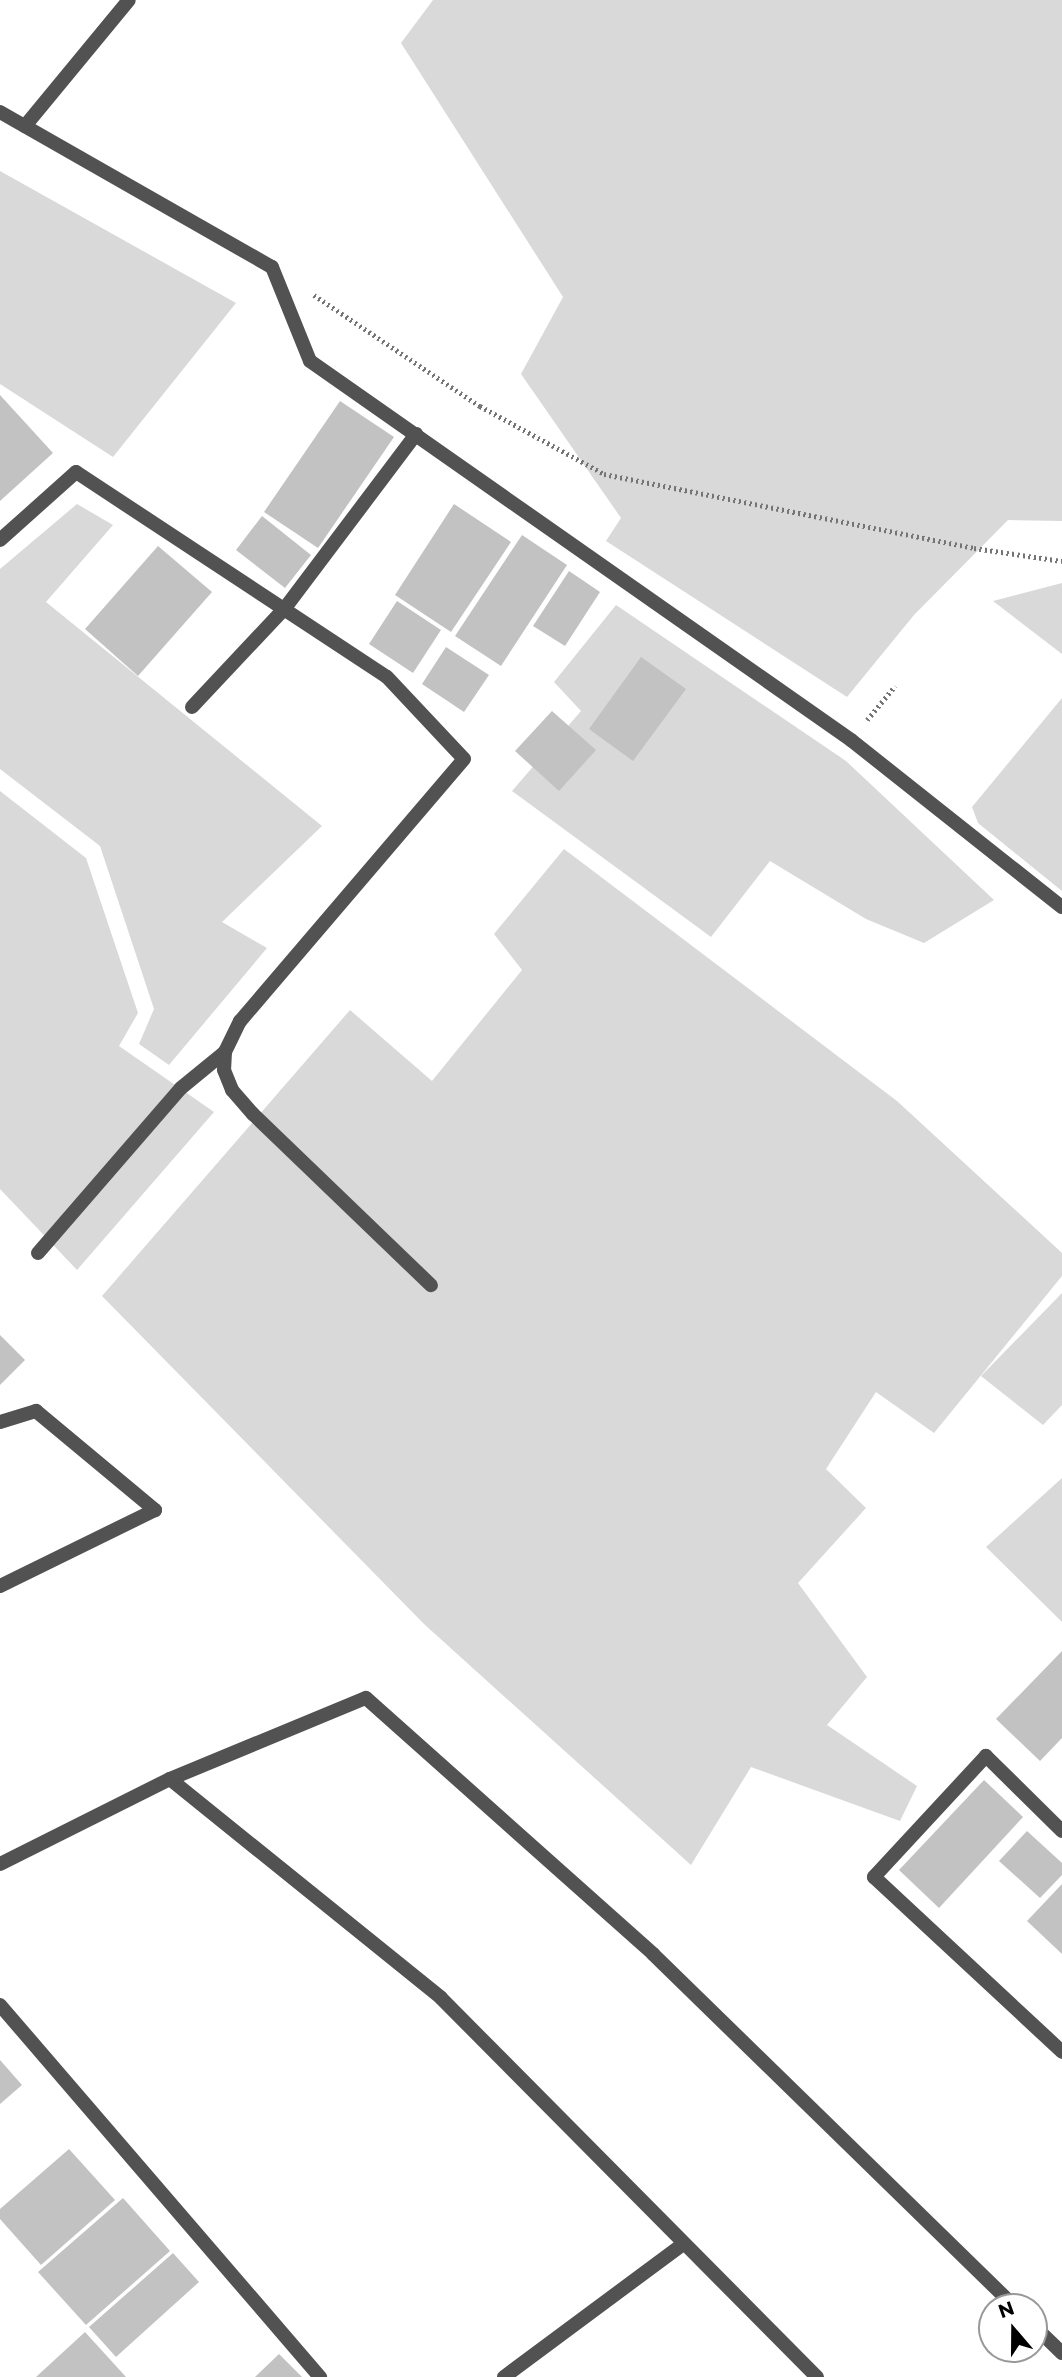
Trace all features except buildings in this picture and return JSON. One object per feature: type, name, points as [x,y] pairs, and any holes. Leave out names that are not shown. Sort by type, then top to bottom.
[{"type":"street","points":[[25,126],[129,0]]},
{"type":"street","points":[[0,112],[272,267],[310,361],[851,740],[1062,907]]},
{"type":"street","points":[[192,707],[285,608],[416,435]]},
{"type":"street","points":[[0,540],[76,472],[387,677],[464,759],[240,1021],[225,1052],[224,1070],[232,1090],[253,1114],[431,1285]]},
{"type":"street","points":[[38,1253],[181,1088],[225,1052]]},
{"type":"street","points":[[0,1422],[37,1411],[155,1510],[0,1586]]},
{"type":"street","points":[[0,1864],[170,1779],[366,1698],[653,1954],[1001,2293]]},
{"type":"street","points":[[1062,1831],[986,1756],[874,1877],[1062,2052]]},
{"type":"street","points":[[170,1779],[441,1998],[817,2377]]},
{"type":"street","points":[[0,2005],[320,2377]]},
{"type":"street","points":[[504,2377],[683,2244]]},
{"type":"street","points":[[1048,2340],[1062,2353]]},
{"type":"path","points":[[272,267],[480,406],[604,474],[986,551],[1062,561]]},
{"type":"path","points":[[851,740],[895,686]]},
{"type":"shaded area","points":[[433,0],[1062,0],[1062,521],[1008,520],[914,615],[847,697],[606,541],[621,518],[521,374],[563,297],[401,43]]},
{"type":"shaded area","points":[[0,171],[236,303],[113,457],[0,384]]},
{"type":"shaded area","points":[[77,504],[113,525],[46,602],[322,826],[222,922],[267,948],[169,1065],[139,1044],[154,1009],[100,846],[0,769],[0,569]]},
{"type":"shaded area","points":[[1062,583],[1062,654],[993,601]]},
{"type":"shaded area","points":[[616,605],[846,761],[994,900],[924,943],[866,919],[770,861],[711,937],[512,791],[581,711],[554,682]]},
{"type":"shaded area","points":[[1062,698],[1062,891],[978,823],[972,807]]},
{"type":"shaded area","points":[[0,791],[86,858],[138,1013],[119,1046],[214,1112],[77,1270],[0,1189]]},
{"type":"shaded area","points":[[564,849],[897,1101],[1062,1253],[1062,1276],[934,1433],[876,1392],[826,1469],[866,1508],[798,1583],[867,1677],[827,1725],[917,1786],[900,1821],[751,1767],[691,1865],[424,1624],[102,1296],[350,1010],[432,1081],[522,970],[494,934]]},
{"type":"shaded area","points":[[1062,1293],[1062,1405],[1043,1425],[981,1376]]},
{"type":"shaded area","points":[[1062,1478],[1062,1622],[986,1547]]}]
